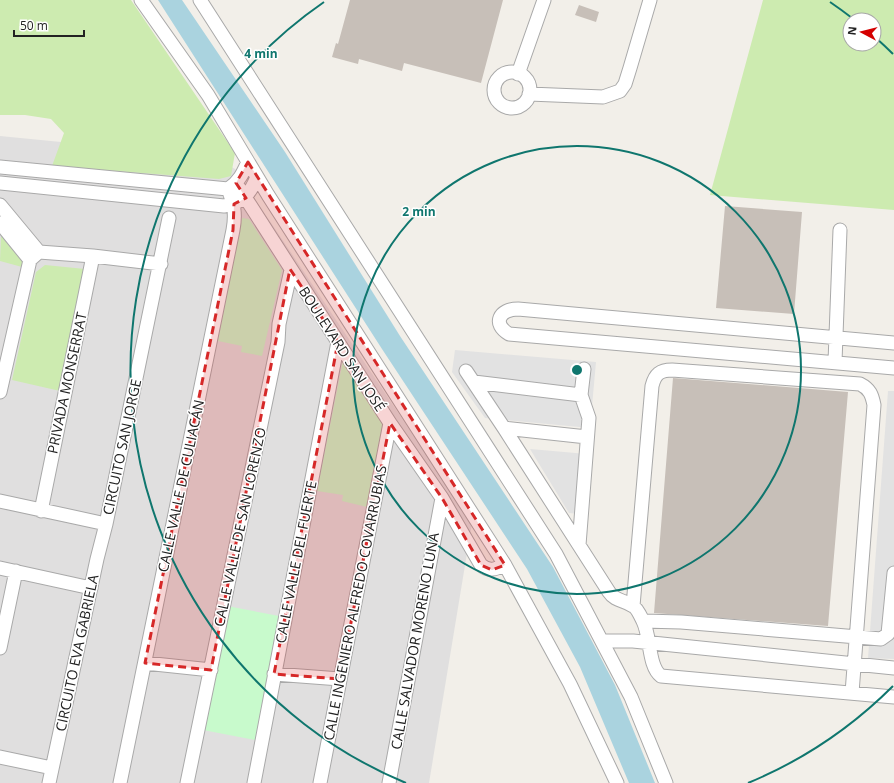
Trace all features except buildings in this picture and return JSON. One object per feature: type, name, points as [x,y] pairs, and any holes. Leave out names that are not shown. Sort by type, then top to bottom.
[{"type":"street","points":[[142,0],[208,95],[268,195],[506,565],[570,684],[617,783]]},
{"type":"street","points":[[200,0],[556,554],[603,641],[631,697],[666,783]]},
{"type":"street","points":[[518,74],[544,0]]},
{"type":"street","points":[[530,94],[603,97],[620,91],[625,84],[650,0]]},
{"type":"street","points":[[506,74],[518,74],[528,82],[530,94],[523,104],[512,108],[506,107],[497,99],[495,87],[501,77],[506,74]]},
{"type":"street","points":[[0,198],[2,167],[232,186],[243,173],[248,162]]},
{"type":"street","points":[[1,183],[224,206],[234,204],[246,197],[257,177]]},
{"type":"street","name":"BOULEVARD SAN JOSÉ","points":[[232,186],[246,197],[291,270],[390,423],[442,498],[481,565],[486,569],[492,570],[506,565]]},
{"type":"street","name":"CALLE VALLE DE CULIACÁN","points":[[120,783],[233,230],[235,217],[232,186]]},
{"type":"street","points":[[253,209],[268,195]]},
{"type":"street","points":[[0,205],[18,235],[34,256]]},
{"type":"street","name":"CIRCUITO SAN JORGE","points":[[0,501],[106,524],[170,218]]},
{"type":"street","points":[[0,223],[18,235]]},
{"type":"street","points":[[834,362],[840,230]]},
{"type":"street","points":[[34,256],[93,256],[161,264]]},
{"type":"street","points":[[0,392],[34,256]]},
{"type":"street","name":"PRIVADA MONSERRAT","points":[[41,511],[93,256]]},
{"type":"street","name":"CALLE VALLE DE SAN LORENZO","points":[[187,783],[291,270]]},
{"type":"street","points":[[894,343],[518,309],[510,309],[504,312],[500,317],[500,324],[503,330],[509,334],[894,368]]},
{"type":"street","name":"CALLE VALLE DEL FUERTE","points":[[254,783],[338,342]]},
{"type":"street","points":[[579,545],[588,418],[581,395],[584,369]]},
{"type":"street","points":[[633,606],[652,386],[656,374],[661,371],[672,370],[853,383],[868,388],[873,396],[874,405],[852,693]]},
{"type":"street","points":[[581,395],[470,376],[612,597],[633,606],[643,621],[650,643],[654,669],[661,676],[665,678],[894,696]]},
{"type":"street","name":"CALLE INGENIERO ALFREDO COVARRUBIAS","points":[[320,783],[390,423]]},
{"type":"street","points":[[504,428],[587,437]]},
{"type":"street","name":"CALLE SALVADOR MORENO LUNA","points":[[389,783],[442,498]]},
{"type":"street","name":"CIRCUITO EVA GABRIELA","points":[[49,783],[106,524]]},
{"type":"street","points":[[0,568],[91,588]]},
{"type":"street","points":[[0,648],[16,571]]},
{"type":"street","points":[[643,621],[681,622],[882,639],[888,634],[894,573]]},
{"type":"street","points":[[603,641],[624,640],[894,668]]},
{"type":"street","points":[[145,663],[211,670]]},
{"type":"street","points":[[274,674],[340,679]]},
{"type":"street","points":[[0,757],[52,768]]},
{"type":"highlighted area","points":[[248,162],[505,565],[492,570],[481,565],[442,498],[390,423],[340,679],[274,674],[338,342],[290,269],[211,670],[145,663],[233,230],[234,204],[246,198],[236,183]]},
{"type":"shaded area","points":[[0,136],[214,157],[235,169],[472,523],[429,783],[0,783]]},
{"type":"shaded area","points":[[455,350],[596,362],[590,428],[485,418],[452,372]]},
{"type":"shaded area","points":[[888,391],[894,391],[894,659],[868,658]]},
{"type":"shaded area","points":[[530,449],[587,454],[581,514],[569,513]]},
{"type":"green space","points":[[0,0],[131,0],[235,153],[231,176],[219,179],[52,166],[64,133],[51,119],[25,115],[0,115]]},
{"type":"green space","points":[[763,0],[894,0],[894,210],[710,195]]},
{"type":"green space","points":[[242,218],[249,219],[282,270],[262,356],[241,352],[242,346],[218,341]]},
{"type":"green space","points":[[1,236],[22,261],[22,267],[0,261]]},
{"type":"green space","points":[[45,265],[85,269],[60,391],[12,380],[36,272]]},
{"type":"green space","points":[[343,360],[385,422],[367,507],[342,501],[343,495],[317,491]]},
{"type":"green space","points":[[227,606],[279,616],[255,740],[203,730]]},
{"type":"water","points":[[158,0],[182,0],[285,152],[400,336],[553,567],[615,685],[655,783],[629,783],[580,667],[527,569],[382,349]]}]
